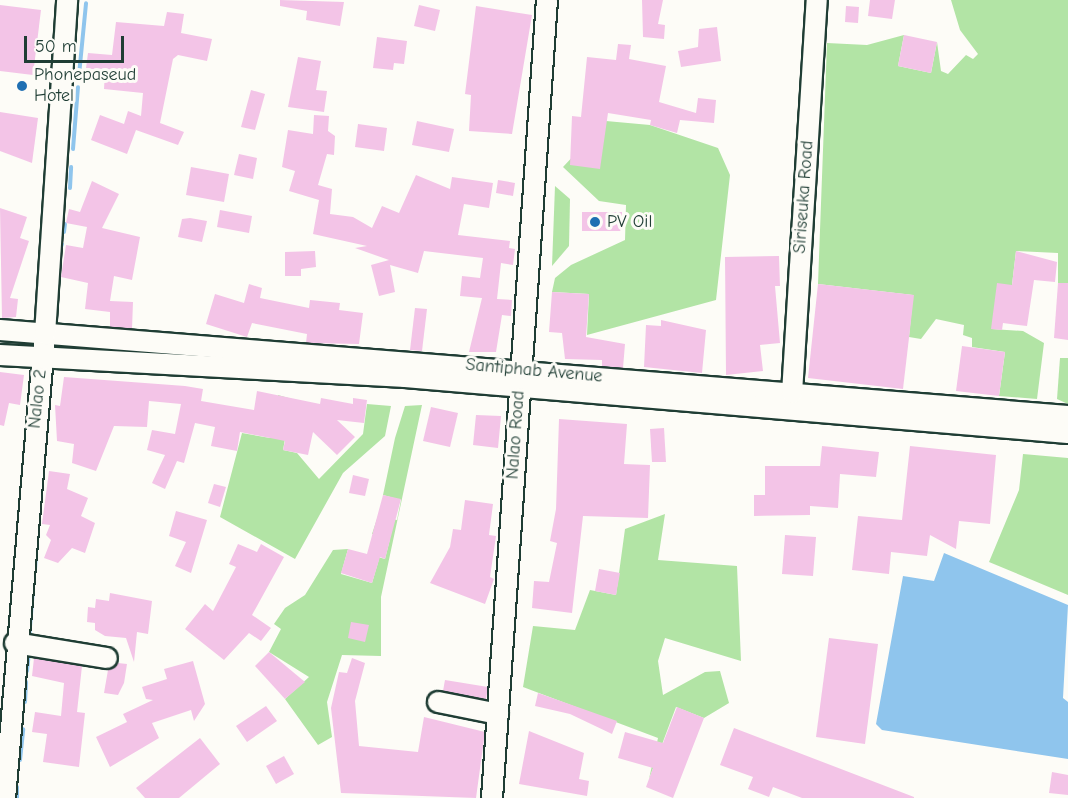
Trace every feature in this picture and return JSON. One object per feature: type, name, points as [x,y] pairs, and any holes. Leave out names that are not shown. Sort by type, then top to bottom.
[{"type":"street","name":"Nalao 2","points":[[5,798],[15,643],[45,334],[67,0]]},
{"type":"street","name":"Nalao Road","points":[[492,798],[547,0]]},
{"type":"street","name":"Siriseuka Road","points":[[792,393],[817,0]]},
{"type":"street","name":"Santiphab Avenue","points":[[0,330],[520,378],[1068,433]]},
{"type":"street","name":"Santiphab Avenue","points":[[0,355],[520,378],[792,393],[1068,416]]},
{"type":"street","points":[[15,643],[107,658]]},
{"type":"street","points":[[438,702],[498,714]]},
{"type":"green space","points":[[951,0],[1068,0],[1068,283],[1058,283],[1058,253],[1016,251],[1012,285],[992,329],[1023,331],[1044,343],[1037,399],[999,396],[1005,352],[972,347],[972,338],[963,335],[964,325],[936,319],[921,339],[909,337],[913,295],[818,284],[827,43],[867,45],[904,35],[898,66],[931,73],[937,42],[941,71],[948,74],[966,55],[973,59],[978,54],[960,30]]},
{"type":"green space","points":[[606,121],[650,125],[718,148],[730,175],[716,300],[587,335],[589,294],[552,292],[555,278],[571,265],[625,240],[626,205],[599,201],[563,167]]},
{"type":"green space","points":[[555,186],[570,199],[569,246],[552,266]]},
{"type":"green space","points":[[1060,358],[1068,358],[1068,404],[1057,399]]},
{"type":"green space","points":[[278,395],[292,399],[283,450],[297,453],[319,479],[363,434],[367,404],[391,406],[385,436],[343,473],[295,559],[220,517],[242,433],[270,438]]},
{"type":"green space","points":[[422,405],[381,597],[381,656],[342,655],[327,702],[332,737],[318,745],[285,699],[309,677],[269,652],[281,629],[274,624],[285,608],[305,595],[333,550],[348,549],[341,574],[372,583],[379,559],[367,554],[385,559],[390,539],[372,534],[378,516],[397,520],[401,500],[383,495],[395,438],[405,406]]},
{"type":"green space","points":[[1023,454],[1068,458],[1068,595],[989,562],[1019,490]]},
{"type":"green space","points":[[665,514],[658,560],[737,566],[741,661],[665,638],[658,661],[663,695],[705,672],[720,671],[729,703],[704,718],[676,707],[649,779],[658,738],[523,687],[533,626],[575,630],[590,590],[616,595],[625,529]]},
{"type":"water","points":[[944,553],[1068,605],[1063,698],[1068,702],[1068,759],[882,730],[876,724],[903,576],[934,581]]},
{"type":"building","points":[[280,0],[344,2],[340,26],[306,20],[307,11],[280,6]]},
{"type":"building","points":[[642,0],[663,0],[658,24],[665,25],[664,39],[643,37]]},
{"type":"building","points":[[870,0],[895,0],[892,19],[868,16]]},
{"type":"building","points":[[0,5],[41,10],[33,75],[0,71]]},
{"type":"building","points":[[419,5],[440,10],[435,31],[414,26]]},
{"type":"building","points":[[476,6],[532,15],[512,134],[469,131],[471,95],[465,94]]},
{"type":"building","points":[[846,6],[859,7],[858,23],[845,22]]},
{"type":"building","points":[[167,12],[184,14],[181,33],[212,39],[207,61],[178,55],[173,59],[160,123],[184,132],[178,145],[136,130],[127,154],[91,140],[100,115],[124,124],[128,111],[141,116],[143,93],[104,89],[105,71],[86,68],[88,53],[112,55],[116,22],[164,26]]},
{"type":"building","points":[[717,27],[721,61],[681,67],[678,51],[698,47],[699,29]]},
{"type":"building","points":[[904,35],[937,42],[931,73],[898,66]]},
{"type":"building","points":[[377,37],[407,41],[404,64],[394,63],[393,70],[373,68]]},
{"type":"building","points":[[618,44],[631,45],[629,59],[666,66],[659,102],[696,113],[698,98],[716,100],[714,123],[680,120],[677,133],[650,125],[651,120],[608,113],[600,169],[570,165],[572,116],[581,117],[587,57],[616,60]]},
{"type":"building","points":[[298,57],[321,61],[316,90],[327,91],[324,112],[288,107]]},
{"type":"building","points":[[251,90],[265,94],[255,130],[241,127]]},
{"type":"building","points":[[0,112],[38,118],[32,163],[0,151]]},
{"type":"building","points":[[314,115],[329,116],[328,131],[335,136],[334,155],[327,154],[318,185],[332,189],[330,214],[353,217],[372,228],[382,206],[399,213],[416,175],[450,189],[452,177],[493,183],[489,208],[464,204],[458,235],[510,241],[509,248],[515,249],[513,265],[501,263],[497,299],[512,300],[511,316],[502,315],[496,352],[469,352],[482,298],[460,296],[462,276],[480,278],[483,258],[424,251],[418,273],[390,265],[395,292],[379,296],[371,265],[389,260],[355,248],[367,246],[313,234],[319,200],[289,191],[295,171],[282,167],[288,130],[313,134]]},
{"type":"building","points":[[417,121],[454,129],[449,152],[412,145]]},
{"type":"building","points":[[358,124],[387,128],[384,151],[355,147]]},
{"type":"building","points":[[239,154],[257,158],[253,179],[234,175]]},
{"type":"building","points":[[191,167],[229,174],[224,202],[186,195]]},
{"type":"building","points":[[498,180],[515,183],[513,196],[496,193]]},
{"type":"building","points":[[92,181],[119,194],[102,228],[140,237],[132,280],[114,276],[110,301],[133,302],[132,329],[110,327],[110,312],[85,309],[88,283],[61,277],[66,245],[83,248],[87,227],[66,223],[69,209],[80,212]]},
{"type":"building","points":[[0,208],[27,217],[20,238],[29,241],[10,298],[18,299],[16,317],[2,318]]},
{"type":"building","points":[[220,210],[252,216],[249,233],[217,227]]},
{"type":"building","points":[[582,212],[622,212],[622,231],[582,231]]},
{"type":"building","points":[[182,219],[207,221],[202,242],[178,237]]},
{"type":"building","points":[[315,251],[316,267],[301,269],[301,276],[285,276],[285,252]]},
{"type":"building","points":[[1016,251],[1057,262],[1055,282],[1034,280],[1027,326],[1003,323],[1002,330],[991,329],[997,283],[1012,285]]},
{"type":"building","points":[[779,256],[780,286],[775,286],[780,343],[760,345],[763,371],[726,375],[725,257]]},
{"type":"building","points":[[1058,283],[1068,283],[1068,340],[1054,338]]},
{"type":"building","points":[[249,284],[262,288],[260,298],[309,308],[310,300],[340,303],[339,310],[363,313],[359,344],[306,343],[307,334],[252,323],[247,337],[206,324],[215,294],[244,303]]},
{"type":"building","points":[[818,284],[914,295],[903,389],[808,378]]},
{"type":"building","points":[[552,292],[589,294],[586,337],[625,344],[623,368],[602,366],[602,360],[565,359],[562,333],[549,332]]},
{"type":"building","points":[[415,308],[427,309],[422,351],[410,350]]},
{"type":"building","points":[[661,320],[706,330],[702,373],[644,367],[646,325],[661,326]]},
{"type":"building","points":[[962,346],[1005,352],[999,396],[956,391]]},
{"type":"building","points":[[0,372],[24,375],[20,405],[9,403],[4,426],[0,425]]},
{"type":"building","points":[[64,377],[203,389],[201,401],[254,410],[257,391],[320,404],[321,398],[353,404],[353,398],[367,400],[364,423],[337,420],[355,437],[337,455],[313,432],[308,455],[283,450],[285,441],[240,432],[237,451],[211,446],[215,427],[195,423],[184,463],[177,461],[165,489],[152,483],[165,455],[147,450],[152,430],[175,434],[181,404],[149,401],[147,427],[114,426],[96,471],[72,463],[74,444],[57,441],[55,405],[60,406]]},
{"type":"building","points":[[431,407],[458,413],[450,447],[423,441]]},
{"type":"building","points":[[476,415],[501,416],[498,448],[473,445]]},
{"type":"building","points":[[559,419],[627,424],[624,464],[650,465],[648,518],[583,516],[572,613],[532,608],[534,581],[549,582],[557,543],[550,541],[556,509]]},
{"type":"building","points":[[664,428],[666,462],[652,462],[650,429]]},
{"type":"building","points":[[822,446],[879,452],[876,477],[840,474],[838,508],[810,506],[810,515],[754,516],[754,495],[765,495],[765,466],[820,466]]},
{"type":"building","points":[[910,446],[996,455],[990,524],[959,521],[956,549],[930,535],[927,556],[891,552],[889,574],[852,570],[858,516],[902,520]]},
{"type":"building","points":[[49,471],[70,474],[67,489],[88,498],[81,516],[95,523],[85,553],[72,548],[58,563],[44,558],[51,540],[46,535],[50,525],[42,524]]},
{"type":"building","points":[[353,475],[369,479],[365,496],[349,493]]},
{"type":"building","points":[[214,484],[226,487],[220,507],[208,503]]},
{"type":"building","points":[[383,495],[401,499],[385,559],[380,557],[372,583],[341,573],[348,549],[367,554]]},
{"type":"building","points":[[465,500],[493,504],[489,535],[496,536],[490,577],[494,579],[485,604],[430,583],[450,547],[453,529],[461,530]]},
{"type":"building","points":[[176,511],[207,520],[191,573],[175,566],[186,542],[169,536]]},
{"type":"building","points":[[785,535],[816,537],[813,576],[782,574]]},
{"type":"building","points":[[238,544],[257,552],[261,544],[284,557],[252,615],[271,628],[261,641],[249,633],[224,660],[185,629],[205,604],[213,611],[236,567],[229,564]]},
{"type":"building","points":[[599,569],[620,573],[616,595],[595,591]]},
{"type":"building","points":[[110,593],[152,601],[148,634],[137,632],[134,662],[126,638],[105,636],[95,630],[95,623],[87,622],[88,607],[95,608],[96,599],[109,601]]},
{"type":"building","points":[[351,622],[369,625],[365,642],[348,638]]},
{"type":"building","points":[[829,638],[878,644],[865,744],[816,737]]},
{"type":"building","points":[[269,652],[305,682],[285,699],[255,666]]},
{"type":"building","points":[[34,658],[82,666],[77,712],[85,713],[79,767],[43,762],[47,734],[32,732],[35,712],[61,716],[64,683],[32,676]]},
{"type":"building","points":[[352,658],[365,663],[355,701],[359,746],[418,752],[424,717],[485,732],[476,798],[341,793],[331,708],[339,672],[347,673]]},
{"type":"building","points":[[193,661],[205,704],[194,721],[191,710],[152,723],[159,738],[110,767],[96,737],[127,722],[123,714],[153,700],[146,699],[142,687],[167,679],[164,669]]},
{"type":"building","points":[[118,663],[127,664],[124,683],[118,695],[104,693],[108,670]]},
{"type":"building","points":[[445,680],[488,687],[486,699],[443,691]]},
{"type":"building","points":[[538,693],[617,721],[612,734],[570,714],[535,706]]},
{"type":"building","points":[[266,706],[277,721],[247,742],[236,726]]},
{"type":"building","points":[[677,707],[704,718],[673,798],[646,787],[653,768],[618,758],[625,732],[663,743]]},
{"type":"building","points":[[734,728],[914,798],[802,798],[773,787],[769,797],[748,789],[753,777],[720,765]]},
{"type":"building","points":[[529,731],[584,753],[579,779],[589,781],[587,796],[519,784]]},
{"type":"building","points":[[200,738],[220,764],[179,798],[145,798],[136,788]]},
{"type":"building","points":[[284,756],[294,774],[276,784],[266,766]]},
{"type":"building","points":[[1052,772],[1068,775],[1068,795],[1049,793]]},
{"type":"waterway","points":[[79,75],[86,3]]},
{"type":"waterway","points":[[73,149],[78,87]]},
{"type":"waterway","points":[[70,188],[71,167]]},
{"type":"waterway","points":[[64,232],[65,224]]},
{"type":"waterway","points":[[35,569],[36,554]]},
{"type":"waterway","points":[[29,639],[33,589]]},
{"type":"waterway","points":[[27,671],[29,651]]},
{"type":"waterway","points":[[25,702],[26,682]]},
{"type":"waterway","points":[[20,760],[23,729]]},
{"type":"waterway","points":[[17,787],[17,798]]},
{"type":"place","name":"Phonepaseud Hotel","points":[[22,86]]},
{"type":"place","name":"PV Oil","points":[[595,222]]}]
